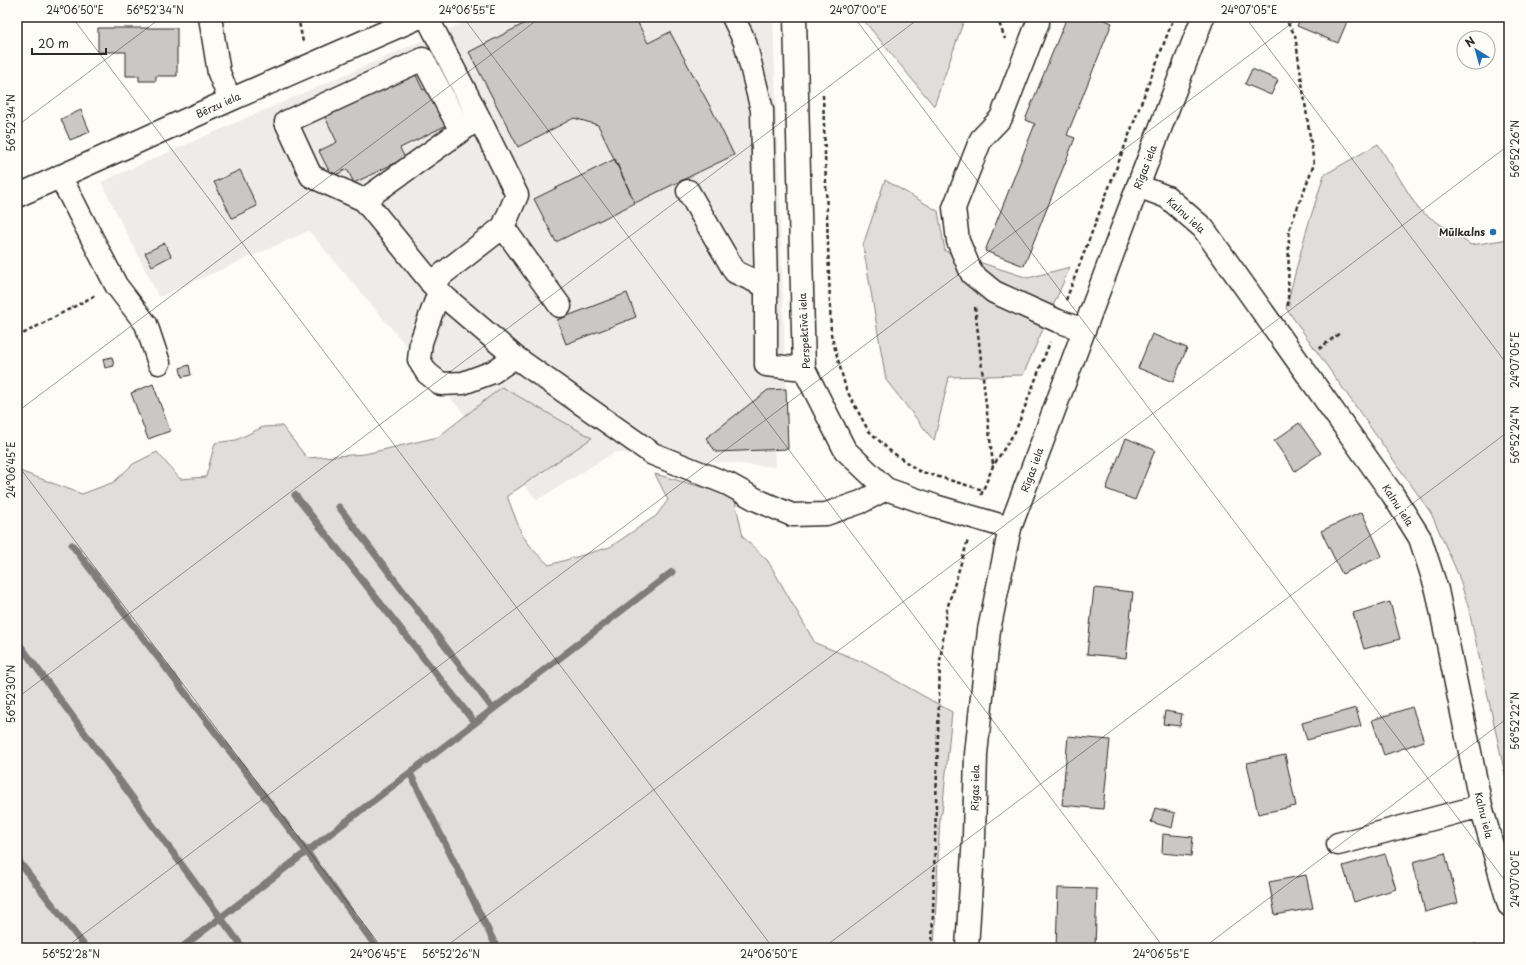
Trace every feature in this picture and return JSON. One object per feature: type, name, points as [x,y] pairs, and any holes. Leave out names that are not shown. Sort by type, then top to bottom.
[{"type":"street","points":[[210,17],[220,73],[230,100]]},
{"type":"street","name":"Bērzu iela","points":[[17,196],[230,100],[420,17]]},
{"type":"street","points":[[427,17],[517,195],[503,226],[435,287],[421,342],[419,360],[427,373],[441,384],[463,384],[493,372],[515,357]]},
{"type":"street","points":[[733,17],[745,42],[762,110],[766,286],[766,365],[804,369]]},
{"type":"street","name":"Perspektīvā iela","points":[[795,17],[804,369],[845,450],[886,488],[1010,528]]},
{"type":"street","name":"Rīgas iela","points":[[967,948],[974,836],[976,754],[989,630],[1010,528],[1203,17]]},
{"type":"street","points":[[1038,22],[1001,118],[981,139],[954,208],[958,241],[972,274],[994,292],[1058,321],[1084,330]]},
{"type":"street","points":[[461,131],[424,59],[286,122],[311,176],[364,200],[435,287],[515,357],[653,454],[728,484],[757,500],[792,516],[826,514],[861,502],[886,488]]},
{"type":"street","points":[[364,200],[479,118]]},
{"type":"street","points":[[60,176],[116,285],[146,324],[159,363]]},
{"type":"street","name":"Kalnu iela","points":[[1138,186],[1167,197],[1203,228],[1393,495],[1420,538],[1437,590],[1481,806],[1509,905]]},
{"type":"street","points":[[688,191],[735,272],[766,286]]},
{"type":"street","points":[[503,226],[560,306]]},
{"type":"street","points":[[1338,844],[1481,806]]},
{"type":"path","points":[[932,948],[940,662],[948,609],[968,541],[972,517],[993,466],[1016,430],[1174,17]]},
{"type":"path","points":[[1284,17],[1295,35],[1314,164],[1289,230],[1286,345]]},
{"type":"path","points":[[822,88],[831,334],[846,390],[868,430],[889,450],[919,471],[983,490]]},
{"type":"path","points":[[972,274],[993,466]]},
{"type":"path","points":[[17,338],[116,285]]},
{"type":"shaded area","points":[[476,17],[773,17],[788,449],[774,449],[775,467],[615,452],[537,500],[309,231],[159,297],[101,182]]},
{"type":"shaded area","points":[[861,17],[965,17],[934,106]]},
{"type":"shaded area","points":[[1378,144],[1419,210],[1471,245],[1509,239],[1509,792],[1468,606],[1458,574],[1431,513],[1286,308],[1306,232],[1324,175]]},
{"type":"shaded area","points":[[885,180],[938,211],[945,251],[1028,278],[1070,267],[1023,375],[949,377],[934,441],[886,380],[863,245]]},
{"type":"shaded area","points":[[502,387],[592,438],[507,496],[522,535],[535,552],[549,565],[610,547],[656,516],[668,500],[655,474],[734,496],[743,537],[768,561],[815,643],[863,662],[952,712],[942,813],[940,815],[934,948],[17,948],[17,470],[82,494],[114,482],[133,464],[157,452],[180,479],[206,477],[215,443],[236,440],[263,427],[282,426],[307,458],[365,454],[438,437]]},
{"type":"building","points":[[537,17],[635,17],[648,43],[670,32],[712,110],[734,155],[635,203],[598,125],[574,118],[518,147],[469,52]]},
{"type":"building","points":[[1067,17],[1098,17],[1112,23],[1067,135],[1075,138],[1024,266],[985,251],[1035,124],[1025,120]]},
{"type":"building","points":[[1301,17],[1312,17],[1318,20],[1320,17],[1349,17],[1338,43],[1297,26]]},
{"type":"building","points":[[98,28],[177,28],[177,76],[156,76],[156,81],[139,81],[139,76],[126,76],[126,52],[98,52]]},
{"type":"building","points":[[1252,69],[1278,80],[1271,95],[1245,84]]},
{"type":"building","points":[[415,73],[423,90],[431,86],[449,124],[400,148],[405,158],[354,183],[347,169],[332,177],[319,151],[337,142],[325,117]]},
{"type":"building","points":[[81,110],[90,132],[70,140],[61,119]]},
{"type":"building","points":[[615,159],[635,203],[556,242],[534,199]]},
{"type":"building","points":[[240,170],[257,206],[232,218],[214,182]]},
{"type":"building","points":[[165,243],[171,256],[152,266],[145,253]]},
{"type":"building","points":[[627,293],[636,317],[566,344],[557,320]]},
{"type":"building","points":[[1152,334],[1187,348],[1173,382],[1138,368]]},
{"type":"building","points":[[112,357],[114,366],[105,368],[103,359]]},
{"type":"building","points":[[189,365],[191,375],[182,377],[180,368]]},
{"type":"building","points":[[153,384],[170,431],[148,439],[131,393]]},
{"type":"building","points":[[786,389],[788,449],[716,452],[706,438],[768,390]]},
{"type":"building","points":[[1299,423],[1321,453],[1295,471],[1274,441]]},
{"type":"building","points":[[1126,438],[1155,450],[1135,500],[1106,489]]},
{"type":"building","points":[[1362,512],[1382,556],[1342,574],[1321,531]]},
{"type":"building","points":[[1094,588],[1133,592],[1126,658],[1087,654]]},
{"type":"building","points":[[1390,602],[1400,639],[1364,649],[1353,613]]},
{"type":"building","points":[[1412,707],[1424,741],[1384,755],[1372,720]]},
{"type":"building","points":[[1356,708],[1361,726],[1307,740],[1302,723]]},
{"type":"building","points":[[1165,711],[1182,714],[1180,726],[1163,724]]},
{"type":"building","points":[[1068,736],[1110,740],[1103,809],[1062,805]]},
{"type":"building","points":[[1285,755],[1296,806],[1258,814],[1247,763]]},
{"type":"building","points":[[1155,808],[1175,813],[1172,828],[1151,822]]},
{"type":"building","points":[[1163,834],[1193,837],[1191,856],[1162,853]]},
{"type":"building","points":[[1445,853],[1458,903],[1425,912],[1413,862]]},
{"type":"building","points":[[1385,854],[1396,889],[1354,902],[1343,866]]},
{"type":"building","points":[[1306,875],[1313,908],[1275,915],[1269,882]]},
{"type":"building","points":[[1058,888],[1097,889],[1095,948],[1056,948]]},
{"type":"building","points":[[1476,944],[1477,948],[1456,948]]},
{"type":"waterway","points":[[295,495],[475,723]]},
{"type":"waterway","points":[[339,507],[493,709]]},
{"type":"waterway","points":[[72,545],[307,852],[377,948]]},
{"type":"waterway","points":[[181,948],[672,572]]},
{"type":"waterway","points":[[17,641],[243,948]]},
{"type":"waterway","points":[[410,773],[497,948]]},
{"type":"waterway","points":[[17,859],[86,948]]},
{"type":"place","name":"Mūlkalns","points":[[1493,232]]}]
